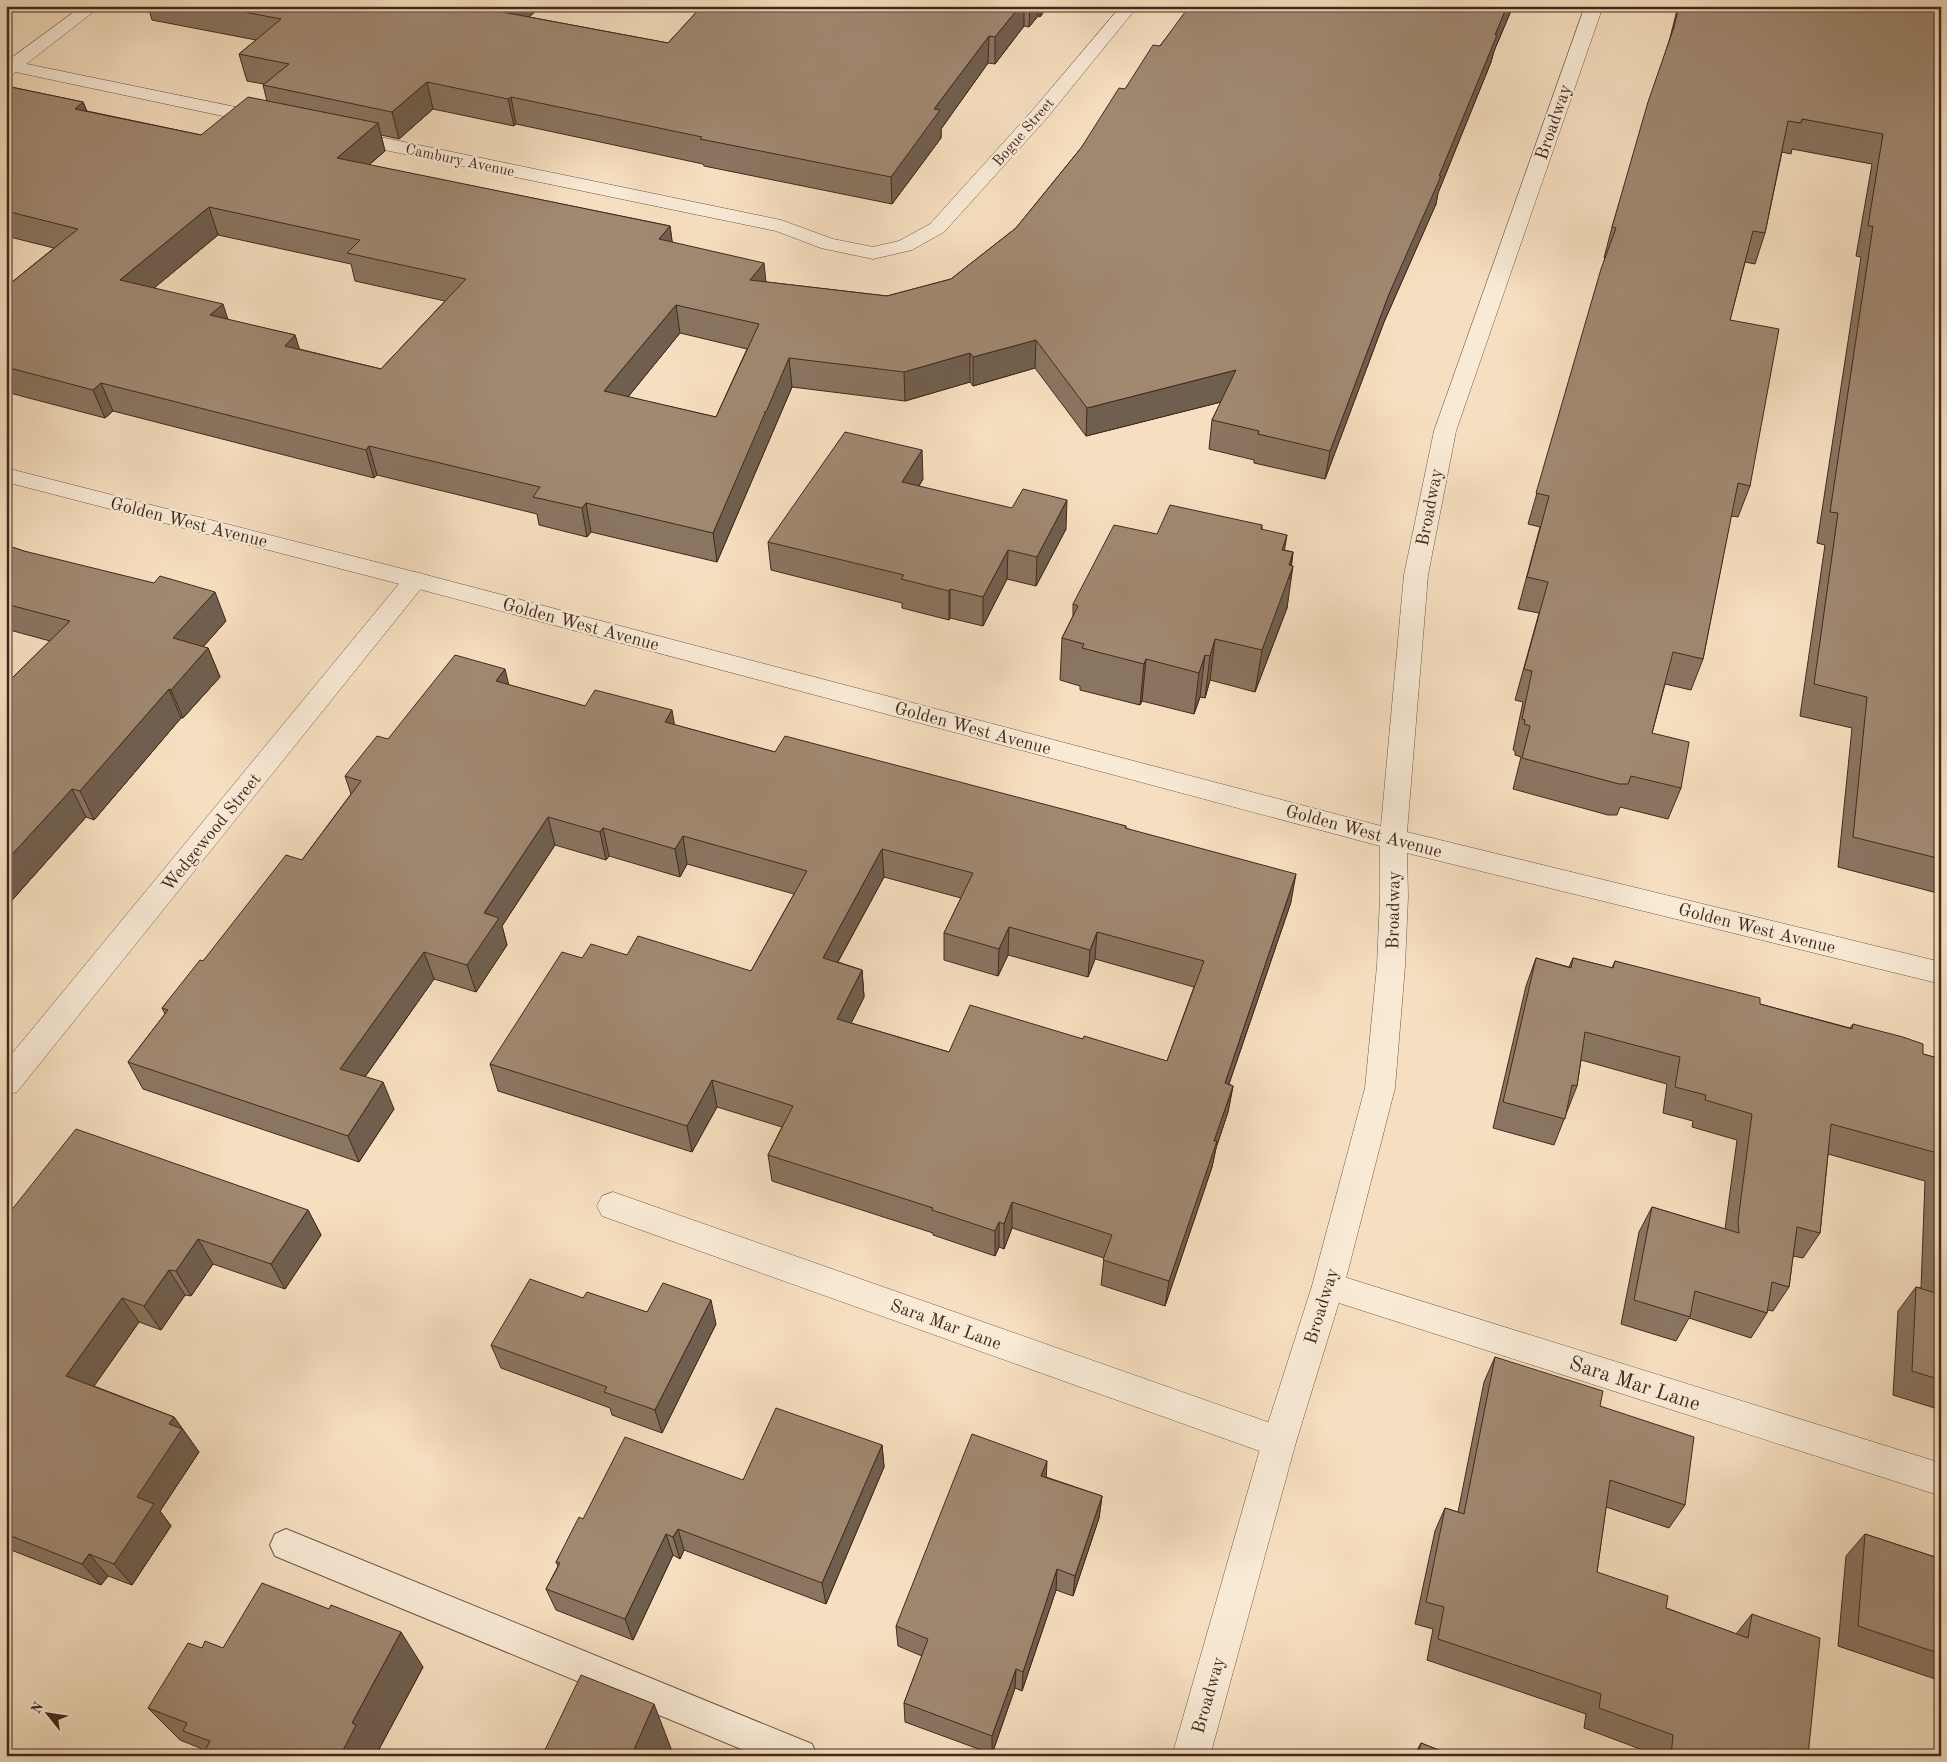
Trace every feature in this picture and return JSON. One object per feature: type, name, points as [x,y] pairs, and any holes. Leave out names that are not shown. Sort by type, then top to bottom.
[{"type":"street","points":[[9,69],[93,6]]},
{"type":"street","name":"Bogue Street","points":[[905,246],[938,228],[1040,115],[1130,6]]},
{"type":"street","name":"Broadway","points":[[1191,1756],[1279,1442],[1328,1286],[1380,1088],[1391,966],[1394,897],[1393,839],[1416,575],[1445,431],[1594,6]]},
{"type":"street","points":[[9,69],[284,123]]},
{"type":"street","name":"Cambury Avenue","points":[[324,131],[781,226],[828,244],[873,253],[905,246]]},
{"type":"street","name":"Golden West Avenue","points":[[6,475],[415,580],[1393,839],[1941,973]]},
{"type":"street","name":"Wedgewood Street","points":[[6,1083],[415,580]]},
{"type":"street","name":"Sara Mar Lane","points":[[613,1206],[1279,1442]]},
{"type":"street","name":"Sara Mar Lane","points":[[1328,1286],[1941,1480]]},
{"type":"lane","points":[[286,1545],[800,1756]]},
{"type":"building","points":[[213,6],[508,6],[502,12],[668,43],[702,6],[1020,6],[995,37],[989,36],[934,109],[940,110],[891,177],[700,139],[702,137],[511,97],[508,99],[427,82],[392,112],[263,85],[289,64],[239,54],[281,19]]},
{"type":"building","points":[[1192,6],[1507,6],[1439,176],[1441,176],[1389,294],[1330,451],[1258,434],[1259,431],[1212,420],[1236,370],[1087,408],[1036,340],[973,357],[970,353],[904,372],[789,358],[713,533],[586,503],[582,508],[533,497],[540,487],[369,446],[366,450],[101,383],[93,390],[6,367],[6,287],[78,229],[6,211],[6,86],[83,102],[75,109],[201,135],[248,97],[378,123],[337,158],[670,226],[659,239],[764,263],[750,280],[887,296],[951,279],[1016,228],[1081,148],[1119,88],[1125,89],[1153,45],[1160,46],[1188,8],[1190,9]],"holes":[[[209,207],[360,240],[347,253],[466,279],[381,369],[285,346],[295,335],[210,315],[223,304],[120,280]],[[676,305],[759,324],[716,417],[604,391]]]},
{"type":"building","points":[[1679,6],[1941,6],[1941,859],[1853,837],[1867,697],[1814,684],[1838,513],[1830,512],[1873,226],[1868,226],[1883,134],[1802,119],[1801,123],[1788,121],[1765,233],[1753,231],[1730,320],[1779,329],[1750,486],[1738,483],[1703,659],[1673,652],[1652,733],[1689,742],[1681,788],[1631,776],[1628,784],[1619,784],[1522,758],[1530,726],[1524,724],[1525,720],[1522,719],[1532,671],[1524,669],[1548,582],[1527,577],[1549,496],[1536,493],[1601,269],[1616,228],[1612,227],[1648,102],[1674,27]]},
{"type":"building","points":[[845,432],[922,450],[902,482],[1012,508],[1023,489],[1067,500],[1037,557],[1008,550],[983,597],[901,579],[904,575],[768,542]]},
{"type":"building","points":[[1170,505],[1262,525],[1261,529],[1287,535],[1282,550],[1293,552],[1289,565],[1293,566],[1262,650],[1215,639],[1210,656],[1205,655],[1199,673],[1146,659],[1144,664],[1082,648],[1084,644],[1062,638],[1078,606],[1073,604],[1114,525],[1157,534]]},
{"type":"building","points":[[6,545],[154,583],[160,576],[215,592],[173,638],[208,648],[171,690],[169,689],[80,791],[72,789],[6,861],[6,684],[70,621],[6,604]]},
{"type":"building","points":[[455,655],[505,669],[496,681],[585,706],[595,690],[672,710],[665,722],[775,752],[785,736],[1126,826],[1125,828],[1296,874],[1225,1083],[1233,1086],[1214,1141],[1217,1141],[1169,1281],[1103,1260],[1112,1235],[1012,1202],[1004,1224],[999,1222],[995,1231],[932,1210],[933,1208],[768,1155],[793,1106],[712,1080],[687,1126],[490,1064],[562,952],[582,958],[591,944],[627,955],[638,936],[751,971],[807,871],[683,836],[675,849],[603,828],[600,832],[548,817],[484,913],[499,918],[467,965],[424,952],[340,1069],[383,1082],[348,1136],[128,1062],[168,1010],[162,1008],[200,960],[203,961],[286,855],[302,860],[361,781],[345,776],[377,736],[388,739]],"holes":[[[882,849],[973,873],[944,933],[999,949],[1009,927],[1090,950],[1097,932],[1204,961],[1167,1061],[1084,1036],[1083,1039],[970,1005],[949,1052],[837,1019],[862,970],[823,958]]]},
{"type":"building","points":[[1536,958],[1571,968],[1573,958],[1613,968],[1615,961],[1760,998],[1760,1004],[1852,1029],[1853,1024],[1923,1044],[1923,1054],[1941,1059],[1941,1154],[1831,1124],[1820,1233],[1797,1227],[1789,1287],[1772,1282],[1767,1313],[1695,1291],[1690,1317],[1634,1300],[1652,1207],[1739,1233],[1738,1221],[1752,1114],[1705,1100],[1706,1095],[1675,1087],[1680,1057],[1585,1032],[1577,1086],[1572,1085],[1565,1119],[1503,1102]]},
{"type":"building","points":[[76,1129],[308,1210],[271,1264],[198,1239],[176,1271],[169,1270],[144,1306],[122,1298],[66,1376],[174,1417],[169,1424],[182,1429],[137,1497],[154,1504],[114,1564],[89,1554],[82,1564],[6,1534],[6,1217]]},
{"type":"building","points":[[1941,1233],[1941,1380],[1912,1371],[1916,1287],[1939,1294]]},
{"type":"building","points":[[530,1279],[583,1298],[587,1292],[647,1312],[663,1283],[711,1300],[655,1410],[604,1392],[607,1387],[491,1345]]},
{"type":"building","points":[[1495,1357],[1603,1391],[1600,1406],[1694,1437],[1685,1505],[1610,1480],[1597,1572],[1668,1596],[1666,1608],[1748,1638],[1752,1614],[1820,1638],[1808,1756],[1671,1756],[1673,1735],[1599,1708],[1601,1694],[1438,1639],[1444,1607],[1426,1602],[1445,1508],[1464,1514]]},
{"type":"building","points":[[776,1408],[882,1445],[822,1583],[678,1529],[673,1537],[666,1534],[625,1619],[546,1589],[560,1563],[556,1562],[579,1517],[583,1519],[625,1437],[743,1480]]},
{"type":"building","points":[[972,1434],[1047,1461],[1041,1476],[1102,1496],[1075,1576],[1057,1569],[1023,1672],[1016,1669],[992,1736],[904,1703],[928,1639],[896,1626]]},
{"type":"building","points":[[1865,1534],[1941,1559],[1941,1654],[1858,1626]]},
{"type":"building","points":[[262,1583],[329,1609],[331,1605],[401,1632],[352,1723],[356,1725],[340,1756],[202,1756],[210,1741],[183,1731],[187,1723],[148,1708],[188,1643],[202,1648],[205,1641],[223,1648]]},
{"type":"building","points":[[581,1675],[654,1704],[632,1754],[635,1756],[542,1756]]},
{"type":"building","points":[[1421,1743],[1454,1756],[1418,1756]]}]
